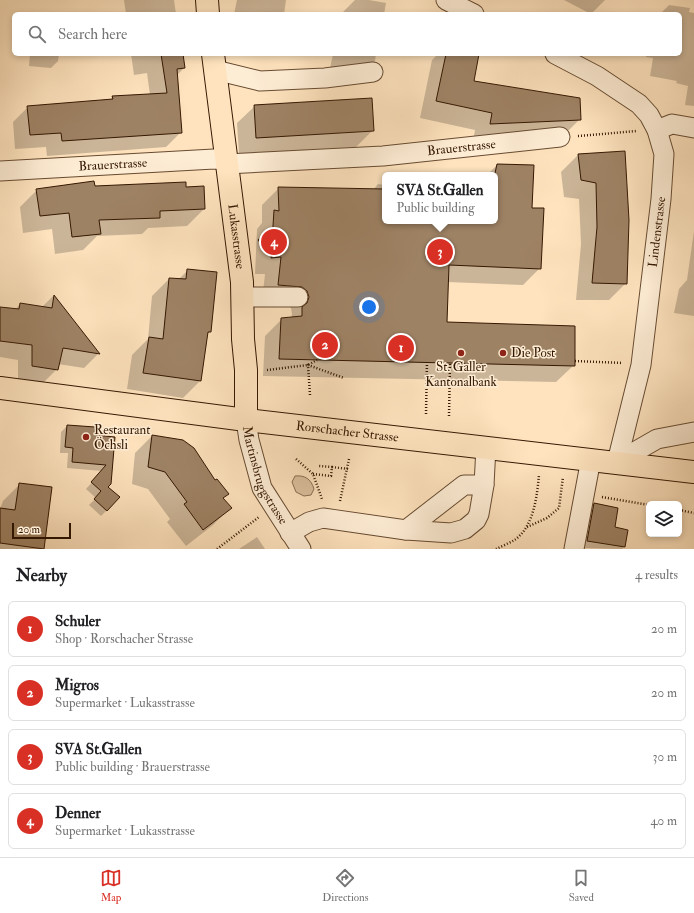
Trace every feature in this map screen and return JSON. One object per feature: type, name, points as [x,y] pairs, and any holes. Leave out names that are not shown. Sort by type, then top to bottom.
[{"type":"main road","points":[[207,0],[208,12]]},
{"type":"main road","name":"Lukasstrasse","points":[[214,62],[243,297],[246,420]]},
{"type":"main road","name":"Rorschacher Strasse","points":[[0,388],[246,420],[694,472]]},
{"type":"street","points":[[446,0],[470,12]]},
{"type":"street","name":"Lindenstrasse","points":[[559,56],[597,76],[639,104],[649,115],[657,130],[664,154],[661,199],[642,349],[634,397],[617,462]]},
{"type":"street","points":[[214,62],[260,81],[325,78],[373,72]]},
{"type":"street","points":[[657,130],[672,124],[694,128]]},
{"type":"street","name":"Brauerstrasse","points":[[0,171],[214,159],[226,162],[383,156],[560,137]]},
{"type":"street","points":[[243,297],[298,297]]},
{"type":"street","name":"Martinsbruggstrasse","points":[[246,420],[249,440],[262,488],[301,549]]},
{"type":"street","points":[[617,462],[657,438],[694,432]]},
{"type":"street","points":[[290,533],[308,522],[323,518],[406,530],[451,533],[465,529],[476,520],[479,514],[484,485],[486,447]]},
{"type":"street","points":[[574,549],[583,494],[591,459]]},
{"type":"street","points":[[406,530],[464,485],[484,485]]},
{"type":"path","points":[[560,137],[657,130]]},
{"type":"path","points":[[257,240],[272,241]]},
{"type":"path","points":[[266,370],[308,365],[317,360]]},
{"type":"path","points":[[575,361],[625,363]]},
{"type":"path","points":[[426,414],[427,362]]},
{"type":"path","points":[[449,416],[450,363]]},
{"type":"path","points":[[308,365],[344,378]]},
{"type":"path","points":[[308,365],[310,394]]},
{"type":"path","points":[[296,458],[312,474],[324,503]]},
{"type":"path","points":[[338,505],[348,469],[349,459]]},
{"type":"path","points":[[319,466],[348,469]]},
{"type":"path","points":[[312,474],[331,476],[332,467]]},
{"type":"path","points":[[496,549],[516,539],[526,527],[536,501],[539,474]]},
{"type":"path","points":[[526,527],[547,518],[559,508],[563,475]]},
{"type":"path","points":[[583,494],[646,504]]},
{"type":"path","points":[[682,511],[694,513]]},
{"type":"path","points":[[217,549],[263,514]]},
{"type":"shaded area","points":[[295,476],[302,476],[309,480],[314,489],[311,495],[304,496],[296,492],[292,482]]},
{"type":"building","points":[[161,56],[183,56],[185,68],[177,69],[182,133],[62,141],[61,133],[30,135],[27,106],[113,99],[112,96],[167,93]]},
{"type":"building","points":[[446,56],[479,56],[474,81],[580,98],[581,120],[490,124],[492,113],[436,101]]},
{"type":"building","points":[[372,98],[374,131],[256,138],[254,105]]},
{"type":"building","points":[[625,151],[629,220],[627,284],[592,283],[597,227],[596,183],[581,180],[578,154]]},
{"type":"building","points":[[497,164],[534,165],[532,208],[544,208],[541,269],[449,265],[447,322],[575,326],[575,366],[279,359],[281,318],[302,316],[302,307],[307,303],[309,297],[307,291],[302,287],[278,285],[281,257],[271,258],[274,210],[279,211],[278,187],[382,189],[382,224],[498,224],[498,172],[495,172]]},
{"type":"building","points":[[94,181],[95,186],[186,182],[186,187],[204,186],[205,209],[160,211],[160,218],[99,220],[101,234],[72,237],[69,213],[40,216],[36,189]]},
{"type":"building","points":[[187,269],[217,272],[211,332],[208,332],[201,381],[143,373],[149,337],[163,339],[169,278],[186,279]]},
{"type":"building","points":[[54,295],[100,354],[63,348],[58,370],[32,366],[32,345],[0,341],[0,307],[19,309],[20,303],[52,308]]},
{"type":"building","points":[[67,425],[95,427],[94,435],[115,437],[111,484],[108,487],[120,497],[107,511],[94,499],[101,491],[91,482],[106,465],[72,462],[73,448],[65,447]]},
{"type":"building","points":[[152,435],[183,440],[194,448],[215,480],[217,479],[229,494],[223,498],[232,508],[203,530],[184,504],[187,502],[165,472],[148,467]]},
{"type":"building","points":[[19,483],[52,487],[44,549],[0,543],[0,508],[15,510]]},
{"type":"building","points":[[594,503],[618,508],[615,527],[628,530],[625,547],[587,541]]},
{"type":"place","name":"Denner","points":[[274,242]]},
{"type":"place","name":"SVA St.Gallen","points":[[440,252]]},
{"type":"place","name":"Migros","points":[[325,345]]},
{"type":"place","name":"Schuler","points":[[401,348]]},
{"type":"place","name":"St. Galler Kantonalbank","points":[[461,353]]},
{"type":"place","name":"Die Post","points":[[503,353]]},
{"type":"place","name":"Restaurant Öchsli","points":[[86,437]]}]
